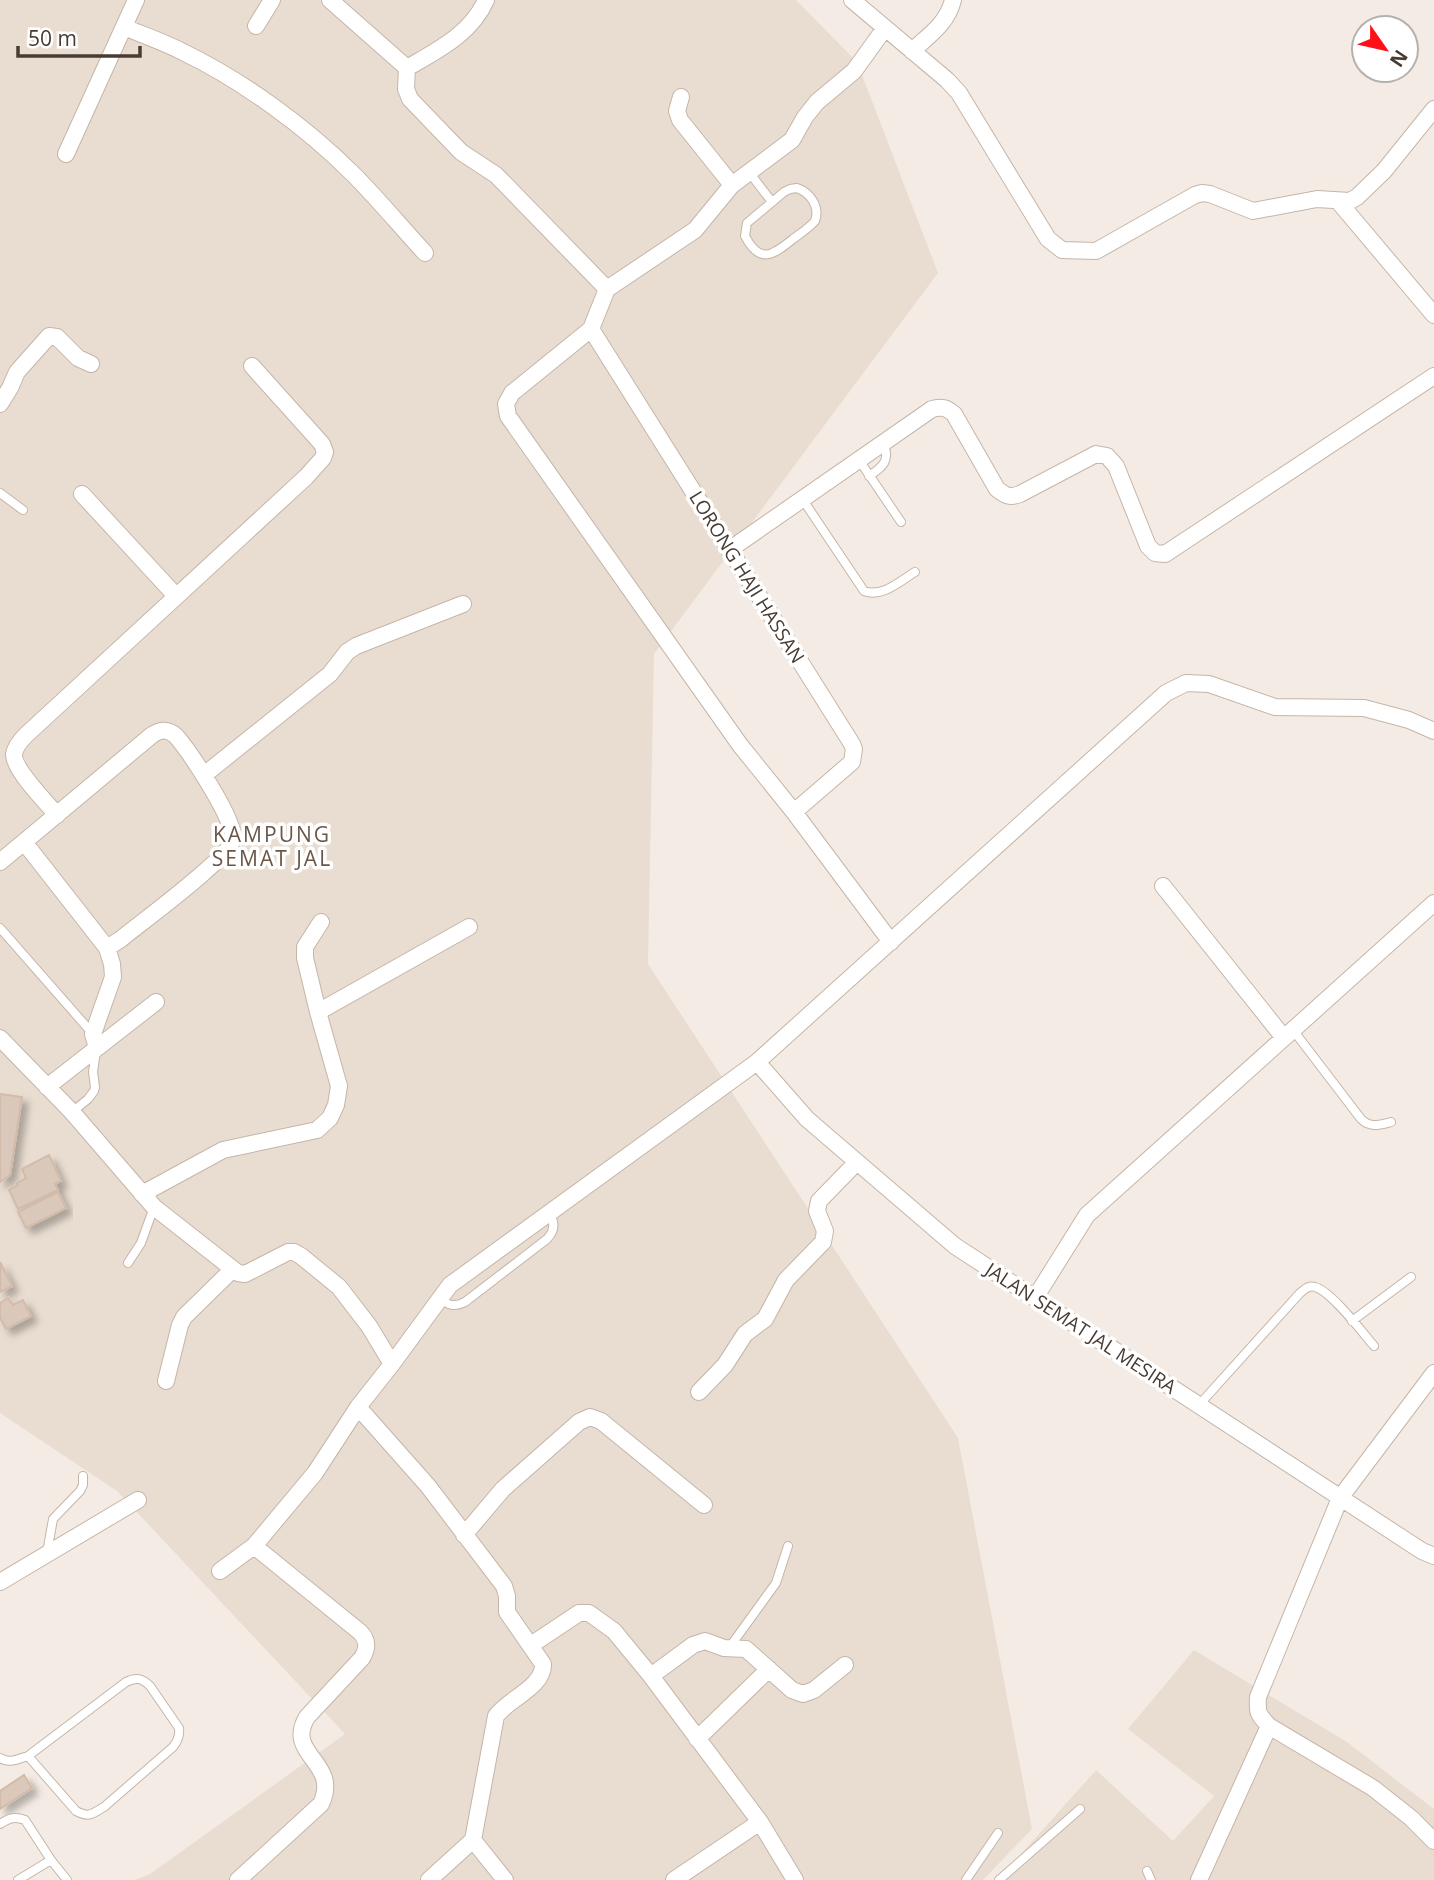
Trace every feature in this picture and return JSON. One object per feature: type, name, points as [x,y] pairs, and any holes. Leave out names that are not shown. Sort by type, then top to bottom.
[{"type":"street","points":[[66,154],[136,0]]},
{"type":"street","points":[[256,26],[272,0]]},
{"type":"street","points":[[330,0],[407,68]]},
{"type":"street","points":[[407,68],[458,36],[482,10],[486,0]]},
{"type":"street","points":[[852,0],[959,93],[1048,239],[1062,250],[1096,251],[1202,193],[1253,211],[1314,199],[1350,201],[1384,171],[1434,109]]},
{"type":"street","points":[[912,51],[943,22],[950,12],[953,0]]},
{"type":"street","points":[[124,27],[182,51],[243,85],[270,105],[353,174],[425,253]]},
{"type":"street","points":[[885,28],[854,71],[817,102],[792,140],[732,185],[695,230],[607,289],[591,329],[512,393],[506,404],[508,416],[740,745],[891,942]]},
{"type":"street","points":[[407,68],[405,89],[410,99],[461,152],[496,175],[607,289]]},
{"type":"street","points":[[681,97],[677,107],[680,120],[732,185]]},
{"type":"street","points":[[1338,201],[1434,315]]},
{"type":"street","name":"LORONG HAJI HASSAN","points":[[591,329],[854,749],[852,762],[794,812]]},
{"type":"street","points":[[0,404],[17,372],[49,336],[57,337],[78,358],[91,364]]},
{"type":"street","points":[[57,815],[18,767],[14,754],[26,734],[306,477],[323,458],[325,452],[322,444],[252,366]]},
{"type":"street","points":[[729,550],[932,409],[939,407],[954,414],[998,489],[1007,496],[1012,496],[1096,454],[1107,456],[1116,466],[1149,546],[1155,553],[1165,554],[1434,376]]},
{"type":"street","points":[[82,494],[176,596]]},
{"type":"street","points":[[204,775],[316,687],[347,652],[356,646],[463,604]]},
{"type":"street","points":[[220,1571],[254,1546],[314,1473],[358,1407],[450,1285],[757,1062],[1166,693],[1186,683],[1209,684],[1275,707],[1364,708],[1409,720],[1434,731]]},
{"type":"street","points":[[0,862],[157,731],[171,732],[176,736],[204,775],[232,829],[232,843],[213,864],[107,948]]},
{"type":"street","points":[[24,842],[107,948],[113,977],[95,1041]]},
{"type":"street","points":[[1163,886],[1289,1034]]},
{"type":"street","points":[[1035,1298],[1087,1215],[1434,903]]},
{"type":"street","points":[[142,1194],[223,1150],[317,1130],[330,1118],[339,1097],[339,1086],[305,958],[305,947],[321,922]]},
{"type":"street","points":[[318,1012],[469,927]]},
{"type":"street","points":[[47,1087],[95,1041],[156,1002]]},
{"type":"street","points":[[0,1038],[72,1112],[154,1207],[232,1270],[246,1274],[281,1254],[294,1252],[339,1287],[369,1326],[392,1364]]},
{"type":"street","name":"JALAN SEMAT JAL MESIRA","points":[[757,1062],[807,1119],[955,1246],[1340,1498],[1434,1556]]},
{"type":"street","points":[[699,1392],[725,1365],[745,1334],[767,1317],[786,1280],[823,1241],[825,1231],[817,1211],[819,1200],[857,1162]]},
{"type":"street","points":[[166,1381],[184,1317],[232,1270]]},
{"type":"street","points":[[1434,1373],[1340,1498],[1258,1697],[1257,1710],[1259,1717],[1269,1726],[1373,1788],[1411,1818],[1434,1841]]},
{"type":"street","points":[[358,1407],[428,1486],[506,1589],[507,1612],[540,1658],[543,1670],[537,1681],[496,1716],[473,1840],[429,1880]]},
{"type":"street","points":[[464,1535],[503,1489],[579,1422],[590,1418],[601,1421],[704,1505]]},
{"type":"street","points":[[0,1582],[138,1500]]},
{"type":"street","points":[[238,1880],[321,1804],[326,1790],[324,1776],[300,1738],[301,1727],[307,1717],[362,1658],[366,1649],[365,1637],[360,1632],[254,1546]]},
{"type":"street","points":[[531,1645],[584,1612],[614,1631],[760,1822],[795,1880]]},
{"type":"street","points":[[651,1676],[696,1642],[746,1649],[792,1690],[803,1694],[814,1690],[845,1665]]},
{"type":"street","points":[[697,1739],[769,1669]]},
{"type":"street","points":[[1199,1880],[1269,1726]]},
{"type":"street","points":[[674,1880],[760,1822]]},
{"type":"street","points":[[473,1840],[505,1880]]},
{"type":"lane","points":[[749,172],[772,202]]},
{"type":"lane","points":[[797,188],[808,195],[817,208],[817,214],[811,226],[777,252],[765,255],[758,253],[748,242],[745,229],[751,218],[772,202],[785,192],[797,188]]},
{"type":"lane","points":[[869,476],[885,464],[887,451],[883,443]]},
{"type":"lane","points":[[859,460],[901,522]]},
{"type":"lane","points":[[0,494],[23,510]]},
{"type":"lane","points":[[803,500],[864,591],[883,592],[915,572]]},
{"type":"lane","points":[[0,928],[95,1041],[94,1091],[72,1112]]},
{"type":"lane","points":[[1289,1034],[1361,1119],[1373,1126],[1391,1122]]},
{"type":"lane","points":[[128,1263],[141,1243],[154,1207]]},
{"type":"lane","points":[[440,1298],[454,1306],[465,1302],[537,1247],[551,1234],[553,1222],[549,1213]]},
{"type":"lane","points":[[1352,1321],[1411,1278]]},
{"type":"lane","points":[[1199,1405],[1306,1289],[1315,1287],[1329,1296],[1374,1346]]},
{"type":"lane","points":[[47,1553],[53,1520],[80,1491],[83,1476]]},
{"type":"lane","points":[[729,1648],[776,1583],[789,1546]]},
{"type":"lane","points":[[0,1758],[8,1762],[28,1756],[132,1679],[145,1681],[150,1685],[180,1728],[180,1735],[173,1746],[104,1807],[84,1816],[76,1811],[28,1756]]},
{"type":"lane","points":[[999,1880],[1080,1809]]},
{"type":"lane","points":[[0,1824],[12,1817],[25,1820],[66,1880]]},
{"type":"lane","points":[[966,1880],[998,1833]]},
{"type":"lane","points":[[18,1880],[51,1860]]},
{"type":"lane","points":[[1147,1871],[1152,1880]]},
{"type":"shaded area","points":[[0,0],[796,0],[857,62],[938,273],[654,654],[648,964],[958,1438],[1032,1829],[983,1880],[135,1880],[150,1874],[345,1734],[117,1491],[0,1413]]},
{"type":"shaded area","points":[[1194,1650],[1347,1742],[1434,1809],[1434,1880],[998,1880],[1096,1770],[1173,1841],[1214,1796],[1128,1729]]},
{"type":"building","points":[[0,1094],[22,1097],[10,1175],[0,1182]]},
{"type":"building","points":[[49,1155],[61,1181],[55,1184],[58,1190],[18,1209],[9,1190],[26,1178],[22,1169]]},
{"type":"building","points":[[58,1192],[66,1208],[26,1228],[18,1212]]},
{"type":"building","points":[[0,1262],[12,1286],[0,1292]]},
{"type":"building","points":[[8,1298],[13,1305],[23,1300],[31,1316],[6,1329],[0,1318],[0,1303]]},
{"type":"building","points":[[24,1775],[32,1788],[0,1809],[0,1791]]},
{"type":"district","name":"KAMPUNG SEMAT JAL","points":[[272,846]]}]
